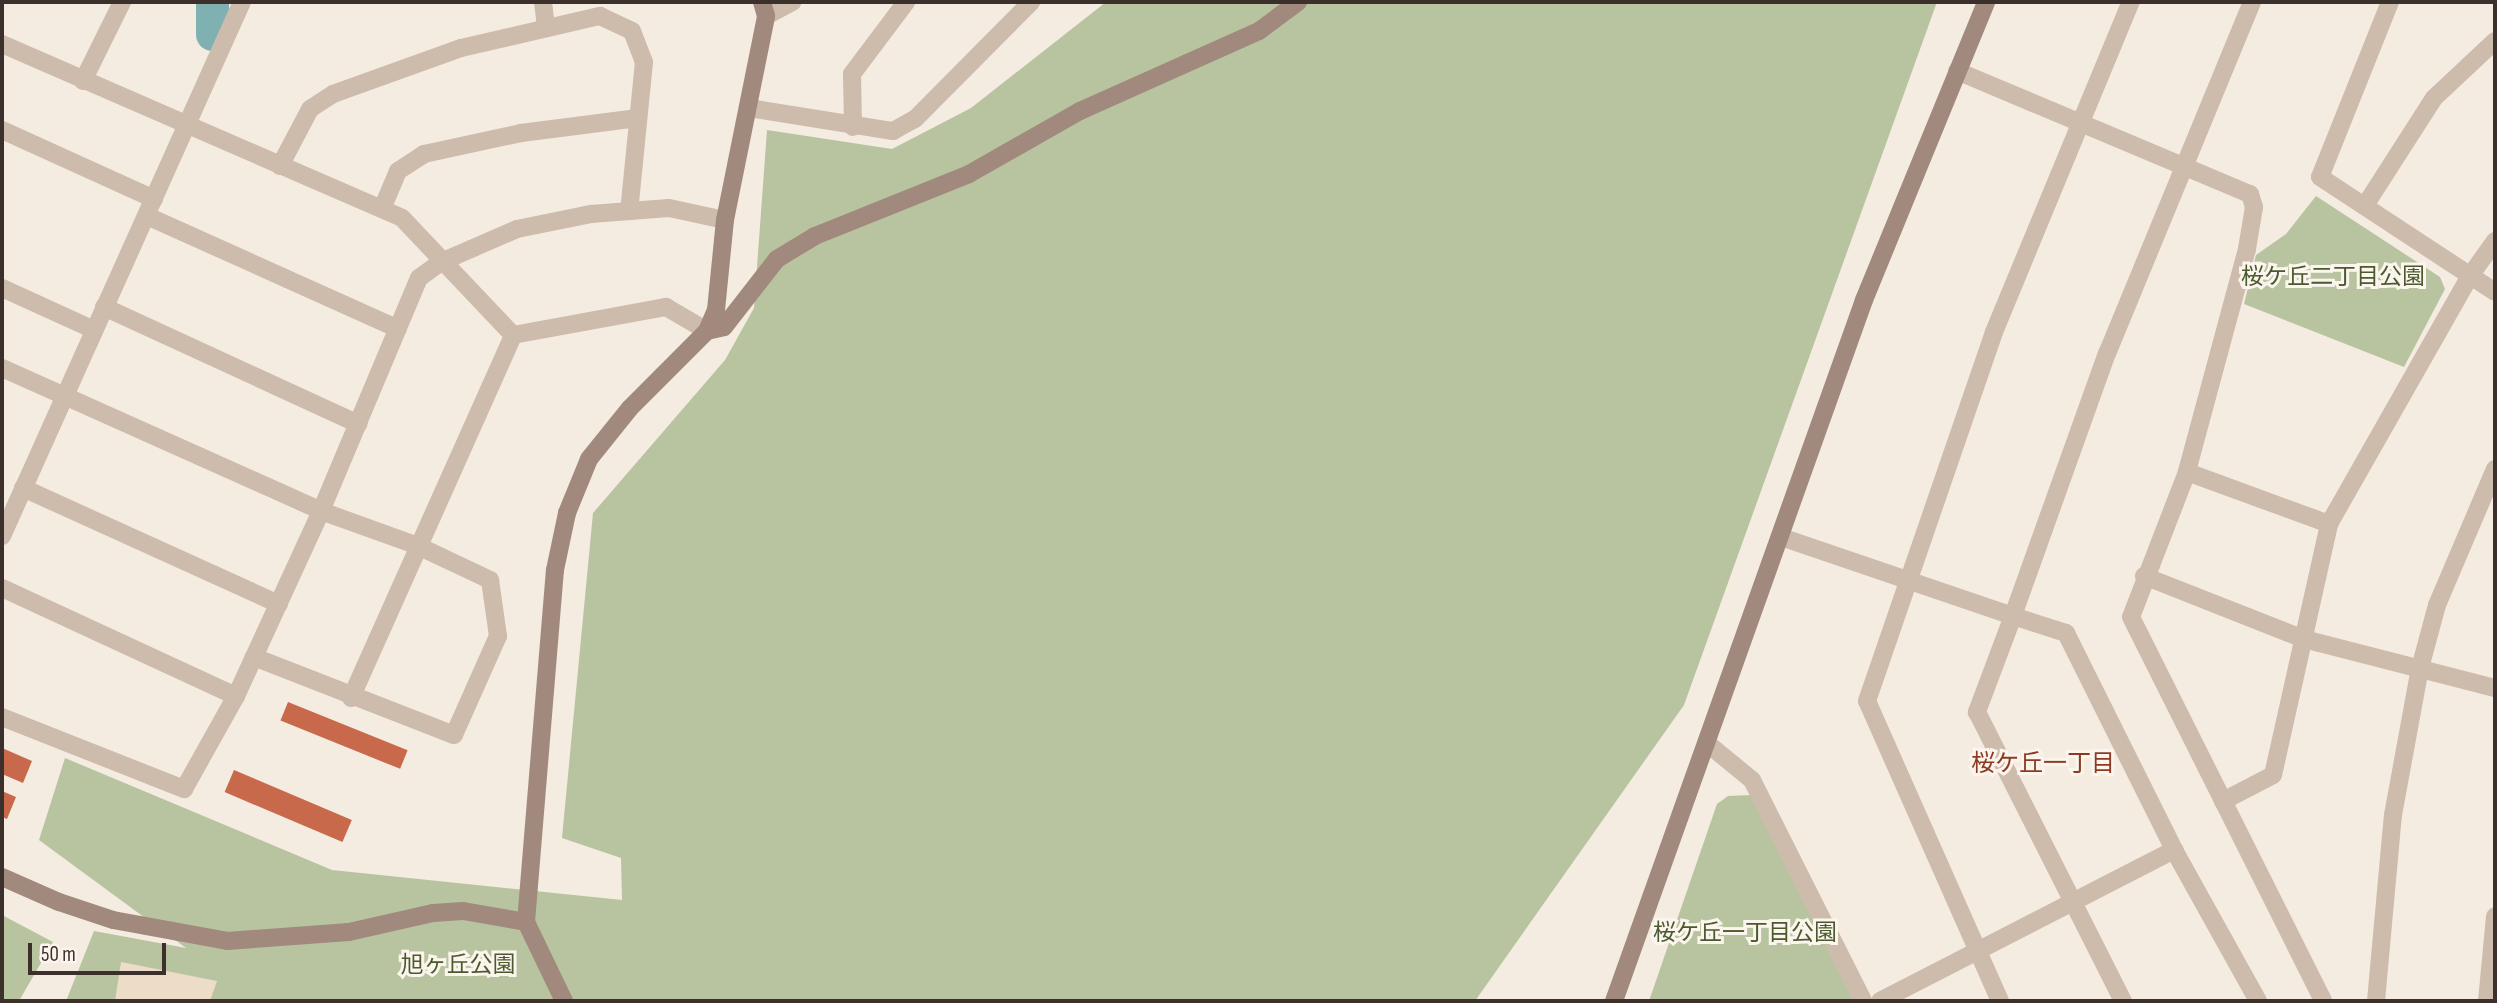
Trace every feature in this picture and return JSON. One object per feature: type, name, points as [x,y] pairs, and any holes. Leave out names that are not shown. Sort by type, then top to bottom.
[{"type":"street","points":[[83,81],[122,2]]},
{"type":"street","points":[[2,536],[242,2]]},
{"type":"street","points":[[543,2],[546,28]]},
{"type":"street","points":[[564,1001],[526,922],[555,570],[567,513],[589,459],[630,408],[707,331],[716,310],[725,220],[749,108],[764,9],[792,2]]},
{"type":"street","points":[[853,127],[852,74],[906,2]]},
{"type":"street","points":[[749,108],[853,127],[893,131],[915,119],[1031,2]]},
{"type":"street","points":[[513,335],[666,307],[707,331],[724,327],[778,259],[815,236],[969,174],[1080,111],[1259,31],[1298,2]]},
{"type":"street","points":[[1614,1001],[1708,744],[1864,300],[1986,2]]},
{"type":"street","points":[[2000,1001],[1974,952],[1867,701],[1906,580],[1994,332],[2131,2]]},
{"type":"street","points":[[2123,1001],[1978,712],[2107,353],[2252,2]]},
{"type":"street","points":[[2390,2],[2320,177],[2366,204],[2495,292]]},
{"type":"street","points":[[280,166],[310,109],[333,94],[461,48],[600,16],[632,31],[644,62],[628,211]]},
{"type":"street","points":[[2366,204],[2434,98],[2495,41]]},
{"type":"street","points":[[2,44],[402,218],[513,335]]},
{"type":"street","points":[[1957,71],[2082,120],[2250,194],[2254,207],[2186,472],[2144,576],[2131,617],[2323,1001]]},
{"type":"street","points":[[382,209],[398,171],[424,154],[521,133],[638,118]]},
{"type":"street","points":[[2,130],[154,199]]},
{"type":"street","points":[[2,717],[184,789],[236,696],[254,657],[321,511],[419,278],[442,262],[517,229],[628,211],[670,208],[725,220]]},
{"type":"street","points":[[147,216],[398,329]]},
{"type":"street","points":[[2223,801],[2273,775],[2329,524],[2470,275],[2495,240]]},
{"type":"street","points":[[2,288],[94,330]]},
{"type":"street","points":[[104,307],[358,424]]},
{"type":"street","points":[[351,698],[513,335]]},
{"type":"street","points":[[2,368],[321,511],[418,546],[490,580],[498,636],[475,695],[454,735],[351,698],[254,657]]},
{"type":"street","points":[[2376,1001],[2393,815],[2420,668],[2437,605],[2495,468]]},
{"type":"street","points":[[2186,472],[2329,524]]},
{"type":"street","points":[[23,488],[278,604]]},
{"type":"street","points":[[1781,537],[2066,633],[2174,850],[2258,1001]]},
{"type":"street","points":[[2144,576],[2304,639],[2495,688]]},
{"type":"street","points":[[2,588],[236,696]]},
{"type":"street","points":[[1708,744],[1752,780],[1863,1001]]},
{"type":"street","points":[[1880,1001],[2074,904],[2174,850]]},
{"type":"street","points":[[2,877],[59,902],[113,920],[227,941],[349,932],[426,913],[463,911],[526,922]]},
{"type":"street","points":[[2487,1001],[2495,916]]},
{"type":"green space","name":"旭ヶ丘公園","points":[[1106,2],[1937,2],[1684,705],[1475,1001],[66,1001],[94,931],[186,948],[39,840],[65,758],[332,870],[622,900],[621,858],[562,838],[593,513],[725,360],[754,308],[767,130],[892,149],[971,108]]},
{"type":"green space","name":"桜ケ丘二丁目公園","points":[[2316,196],[2440,277],[2445,289],[2404,367],[2244,304],[2256,255],[2286,234]]},
{"type":"green space","name":"桜ケ丘一丁目公園","points":[[1751,795],[1855,1001],[1649,1001],[1717,804],[1728,796]]},
{"type":"green space","points":[[2,915],[53,942],[19,1001],[2,1001]]},
{"type":"shaded area","points":[[121,962],[217,981],[210,1001],[115,1001]]},
{"type":"building","points":[[288,702],[408,750],[400,769],[281,721]]},
{"type":"building","points":[[2,748],[32,761],[23,783],[2,774]]},
{"type":"building","points":[[234,770],[352,820],[342,842],[225,792]]},
{"type":"building","points":[[2,791],[16,797],[7,819],[2,817]]},
{"type":"waterway","points":[[212,2],[212,34]]},
{"type":"district","name":"桜ケ丘一丁目","points":[[2043,764]]}]
